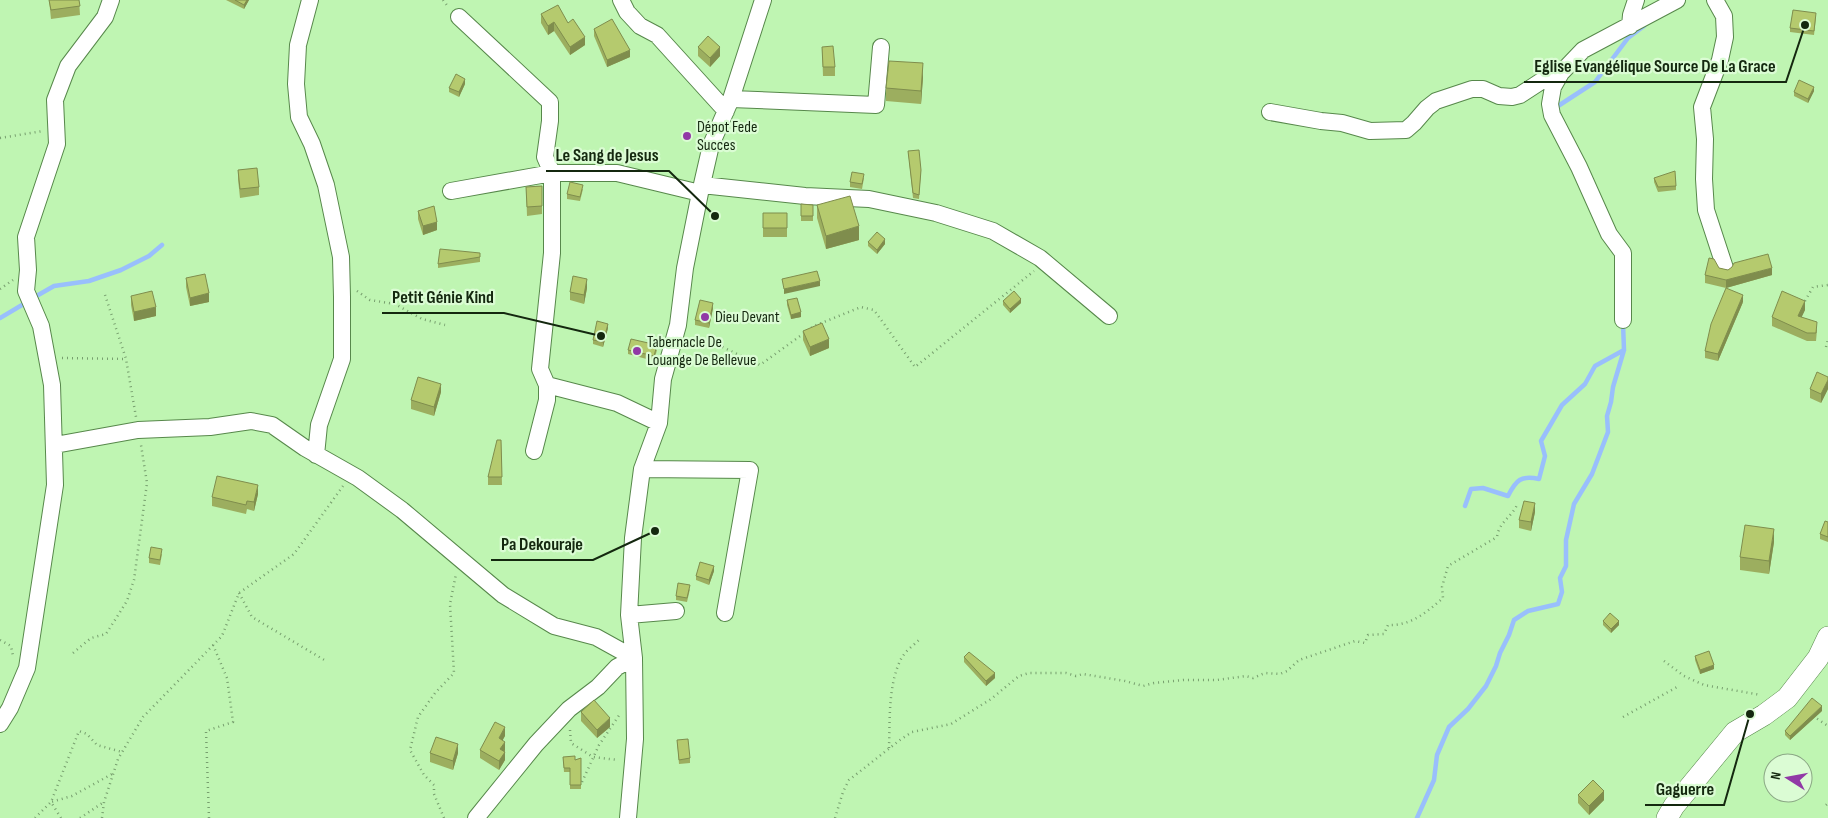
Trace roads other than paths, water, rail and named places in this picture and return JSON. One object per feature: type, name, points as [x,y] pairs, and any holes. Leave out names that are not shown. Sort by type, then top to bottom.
[{"type":"street","points":[[0,724],[10,708],[27,668],[55,485],[52,385],[41,326],[26,291],[28,270],[26,237],[57,144],[55,100],[68,66],[105,17],[111,0]]},
{"type":"street","points":[[310,0],[298,45],[296,84],[299,117],[312,144],[326,185],[341,257],[342,358],[335,384],[319,425],[316,455]]},
{"type":"street","points":[[621,0],[626,12],[640,26],[657,34],[728,105],[876,105],[880,47]]},
{"type":"street","points":[[628,818],[635,738],[634,658],[628,615],[634,529],[642,469],[659,423],[663,379],[678,325],[685,268],[711,146],[728,105],[763,0]]},
{"type":"street","points":[[1630,26],[1636,0]]},
{"type":"street","points":[[1624,320],[1623,254],[1609,234],[1579,167],[1552,115],[1550,104],[1553,87],[1561,73],[1583,50],[1677,0]]},
{"type":"street","points":[[1715,0],[1724,16],[1725,37],[1720,60],[1702,107],[1706,140],[1704,179],[1706,210],[1725,268]]},
{"type":"street","points":[[459,17],[550,102],[550,121],[544,157],[552,173],[552,253],[540,369],[547,385],[547,400],[534,451]]},
{"type":"street","points":[[1270,112],[1342,123],[1370,131],[1406,130],[1426,108],[1436,101],[1472,89],[1512,98],[1520,96],[1543,80],[1561,73]]},
{"type":"street","points":[[451,191],[552,173],[617,173],[701,189],[869,199],[936,213],[993,231],[1040,258],[1109,316]]},
{"type":"street","points":[[547,385],[617,403],[659,423]]},
{"type":"street","points":[[55,445],[138,430],[210,427],[252,421],[272,425],[316,455],[358,478],[402,510],[504,595],[554,626],[596,637],[634,658]]},
{"type":"street","points":[[642,469],[750,470],[724,613]]},
{"type":"street","points":[[628,615],[676,611]]},
{"type":"street","points":[[1667,818],[1674,806],[1735,732],[1764,716],[1787,698],[1818,658],[1828,637]]},
{"type":"street","points":[[476,818],[536,744],[569,709],[598,687],[617,667],[634,658]]},
{"type":"waterway","points":[[1555,108],[1595,82],[1628,38],[1644,26]]},
{"type":"waterway","points":[[33,298],[54,286],[89,281],[121,270],[149,256],[162,245]]},
{"type":"waterway","points":[[0,318],[27,302]]},
{"type":"waterway","points":[[1417,818],[1434,780],[1437,755],[1449,727],[1468,709],[1486,686],[1514,620],[1528,611],[1558,604],[1562,592],[1560,578],[1566,566],[1566,540],[1574,504],[1592,474],[1608,432],[1607,416],[1624,350],[1623,323]]},
{"type":"waterway","points":[[1465,506],[1471,489],[1483,488],[1508,496],[1514,486],[1523,478],[1539,479],[1545,456],[1541,441],[1562,405],[1585,384],[1595,366],[1624,350]]},
{"type":"place","name":"Eglise Evangélique Source De La Grace","points":[[1805,25]]},
{"type":"place","name":"Dépot Fede Succes","points":[[687,136]]},
{"type":"place","name":"Le Sang de Jesus","points":[[715,216]]},
{"type":"place","name":"Dieu Devant","points":[[705,317]]},
{"type":"place","name":"Petit Génie Kind","points":[[601,336]]},
{"type":"place","name":"Tabernacle De Louange De Bellevue","points":[[637,351]]},
{"type":"place","name":"Pa Dekouraje","points":[[655,531]]},
{"type":"place","name":"Gaguerre","points":[[1750,714]]}]
